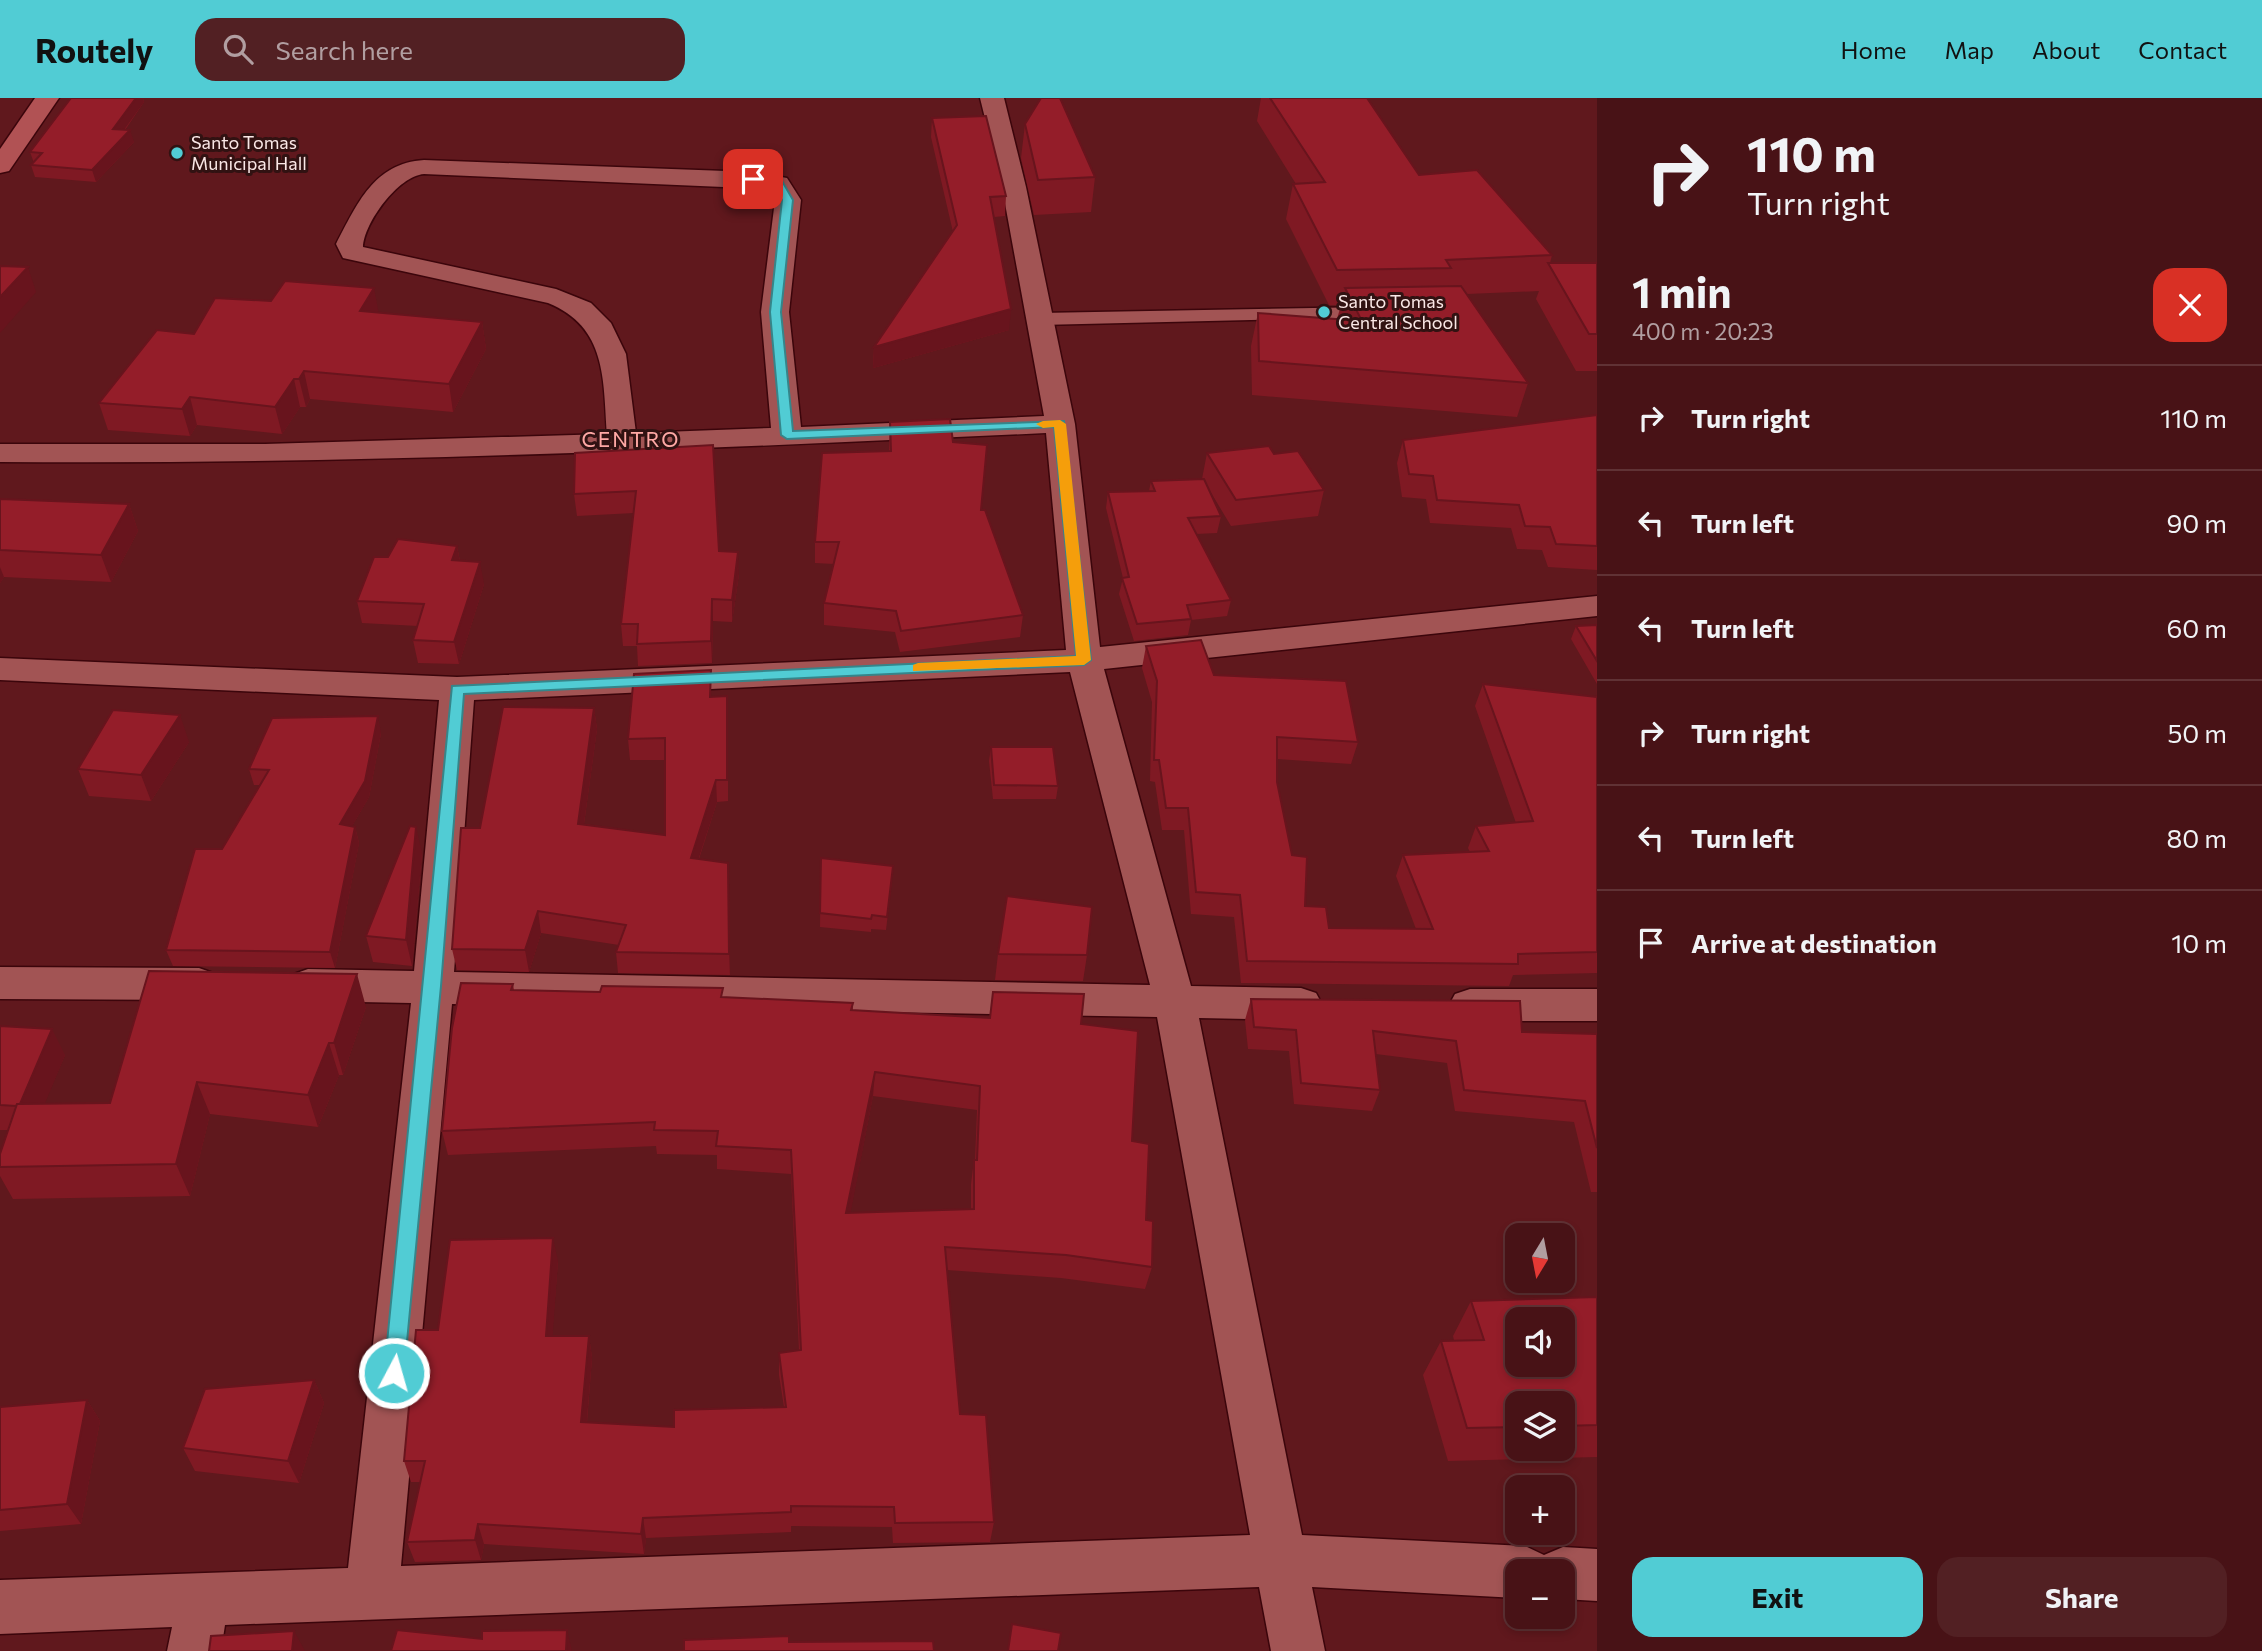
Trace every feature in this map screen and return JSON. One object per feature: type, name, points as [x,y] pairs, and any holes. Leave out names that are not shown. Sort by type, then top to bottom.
[{"type":"street","points":[[0,166],[47,98]]},
{"type":"street","points":[[992,98],[1013,187],[1060,424],[1084,660],[1175,1003],[1298,1651]]},
{"type":"street","points":[[622,442],[613,357],[598,324],[583,308],[556,297],[352,251],[349,244],[358,226],[389,180],[400,172],[417,168],[449,167],[753,179],[778,183],[788,200],[775,312],[787,435]]},
{"type":"street","points":[[0,453],[113,455],[622,442],[1060,424]]},
{"type":"street","points":[[0,670],[457,690],[1084,660],[1597,606]]},
{"type":"street","points":[[372,1594],[433,986],[457,690]]},
{"type":"street","points":[[0,983],[433,986],[1175,1003],[1338,1004]]},
{"type":"street","points":[[1434,1004],[1597,1005]]},
{"type":"street","points":[[0,1607],[198,1626],[372,1594],[1280,1560],[1505,1571]]},
{"type":"street","points":[[1575,1574],[1597,1575]]},
{"type":"lane","points":[[1040,319],[1396,313]]},
{"type":"building","points":[[71,98],[136,98],[113,129],[130,130],[92,170],[31,165],[42,153],[30,152]]},
{"type":"building","points":[[1041,98],[1060,98],[1095,177],[1038,180],[1025,124]]},
{"type":"building","points":[[1270,98],[1367,98],[1419,175],[1477,170],[1552,255],[1446,260],[1451,268],[1337,270],[1293,184],[1325,182]]},
{"type":"building","points":[[986,116],[1006,196],[990,197],[1011,309],[874,347],[957,225],[932,118]]},
{"type":"building","points":[[1548,263],[1597,263],[1597,334],[1589,334]]},
{"type":"building","points":[[0,266],[28,267],[0,297]]},
{"type":"building","points":[[285,281],[374,288],[360,311],[482,322],[449,384],[304,371],[299,379],[294,379],[275,407],[190,397],[182,409],[99,403],[157,330],[194,334],[215,298],[271,301]]},
{"type":"building","points":[[1461,286],[1528,383],[1259,361],[1258,313],[1362,321],[1345,288]]},
{"type":"building","points":[[1597,415],[1597,546],[1556,544],[1550,527],[1525,526],[1519,505],[1437,500],[1433,476],[1409,474],[1403,440]]},
{"type":"building","points":[[950,419],[953,442],[987,445],[981,510],[985,510],[1023,615],[901,631],[896,611],[824,603],[839,542],[815,542],[822,453],[891,451],[890,422]]},
{"type":"building","points":[[713,445],[719,551],[738,552],[732,600],[712,599],[711,641],[637,644],[638,624],[621,624],[636,491],[574,494],[575,453]]},
{"type":"building","points":[[1269,446],[1274,454],[1298,451],[1324,490],[1236,500],[1207,453]]},
{"type":"building","points":[[1204,479],[1221,516],[1188,518],[1231,600],[1187,605],[1191,619],[1137,624],[1122,578],[1129,577],[1108,492],[1155,491],[1151,481]]},
{"type":"building","points":[[0,499],[129,504],[101,555],[0,550]]},
{"type":"building","points":[[398,539],[457,546],[452,560],[480,562],[454,642],[413,640],[424,604],[357,601],[374,557],[388,557]]},
{"type":"building","points":[[1597,625],[1597,661],[1576,626]]},
{"type":"building","points":[[1201,640],[1214,675],[1346,681],[1358,742],[1277,737],[1277,782],[1292,855],[1307,857],[1305,906],[1326,907],[1329,928],[1433,929],[1403,855],[1489,851],[1476,826],[1533,821],[1483,684],[1597,697],[1597,952],[1518,954],[1518,964],[1247,961],[1240,895],[1196,892],[1188,808],[1166,808],[1159,760],[1154,760],[1157,681],[1146,646]]},
{"type":"building","points":[[711,670],[710,697],[727,696],[727,780],[716,780],[691,858],[728,863],[729,954],[616,952],[626,925],[538,911],[525,950],[452,949],[461,828],[480,828],[503,707],[594,708],[578,824],[665,835],[665,738],[628,739],[634,674]]},
{"type":"building","points":[[113,710],[180,715],[141,775],[78,769]]},
{"type":"building","points":[[378,716],[365,781],[340,824],[355,827],[330,952],[166,950],[195,849],[222,849],[269,770],[249,769],[272,718]]},
{"type":"building","points":[[991,747],[1053,747],[1058,786],[994,785]]},
{"type":"building","points":[[410,826],[416,827],[406,940],[366,936]]},
{"type":"building","points":[[821,858],[893,866],[887,917],[872,915],[871,919],[820,913]]},
{"type":"building","points":[[1007,896],[1092,907],[1087,955],[998,954]]},
{"type":"building","points":[[149,971],[357,974],[334,1043],[329,1043],[308,1095],[197,1082],[176,1164],[0,1167],[0,1154],[17,1104],[110,1103]]},
{"type":"building","points":[[461,983],[513,984],[511,990],[600,992],[602,986],[723,988],[721,997],[853,1003],[851,1010],[990,1018],[993,992],[1084,994],[1081,1024],[1138,1031],[1132,1141],[1149,1144],[1146,1220],[1153,1221],[1152,1267],[1066,1255],[945,1247],[960,1414],[986,1415],[994,1522],[895,1523],[894,1507],[791,1506],[791,1512],[643,1518],[641,1534],[478,1524],[475,1540],[407,1542],[425,1461],[404,1461],[416,1330],[438,1330],[450,1240],[553,1238],[546,1336],[589,1336],[581,1422],[674,1427],[674,1410],[786,1407],[779,1353],[801,1350],[791,1150],[716,1146],[718,1131],[654,1130],[655,1122],[442,1131],[452,1028]],"holes":[[[875,1072],[980,1086],[977,1160],[974,1160],[974,1209],[846,1213]]]},
{"type":"building","points":[[1251,999],[1520,1001],[1522,1032],[1597,1034],[1597,1148],[1585,1101],[1464,1090],[1456,1041],[1373,1031],[1380,1090],[1301,1083],[1296,1030],[1254,1027]]},
{"type":"building","points":[[0,1026],[52,1029],[20,1104],[16,1106],[0,1105]]},
{"type":"building","points":[[1597,1297],[1597,1425],[1575,1426],[1575,1391],[1505,1391],[1505,1427],[1467,1428],[1441,1341],[1484,1340],[1471,1301]]},
{"type":"building","points":[[314,1380],[288,1461],[183,1448],[205,1389]]},
{"type":"building","points":[[87,1400],[67,1504],[0,1510],[0,1407]]},
{"type":"building","points":[[1012,1624],[1061,1633],[1058,1651],[1008,1651]]},
{"type":"building","points":[[397,1630],[482,1639],[482,1631],[567,1630],[566,1651],[391,1651]]},
{"type":"building","points":[[294,1631],[292,1651],[209,1651],[211,1636]]},
{"type":"building","points":[[789,1636],[789,1642],[933,1641],[934,1651],[684,1651],[684,1640]]},
{"type":"slow traffic","points":[[918,668],[1084,660],[1060,424],[1043,424]]},
{"type":"place","name":"Santo Tomas Municipal Hall","points":[[177,153]]},
{"type":"place","name":"Santo Tomas Central School","points":[[1324,312]]},
{"type":"district","name":"CENTRO","points":[[631,440]]},
{"type":"route","points":[[394,1373],[433,986],[457,690],[1084,660],[1060,424],[787,435],[775,312],[788,200],[785,190],[778,183],[753,179]]}]
